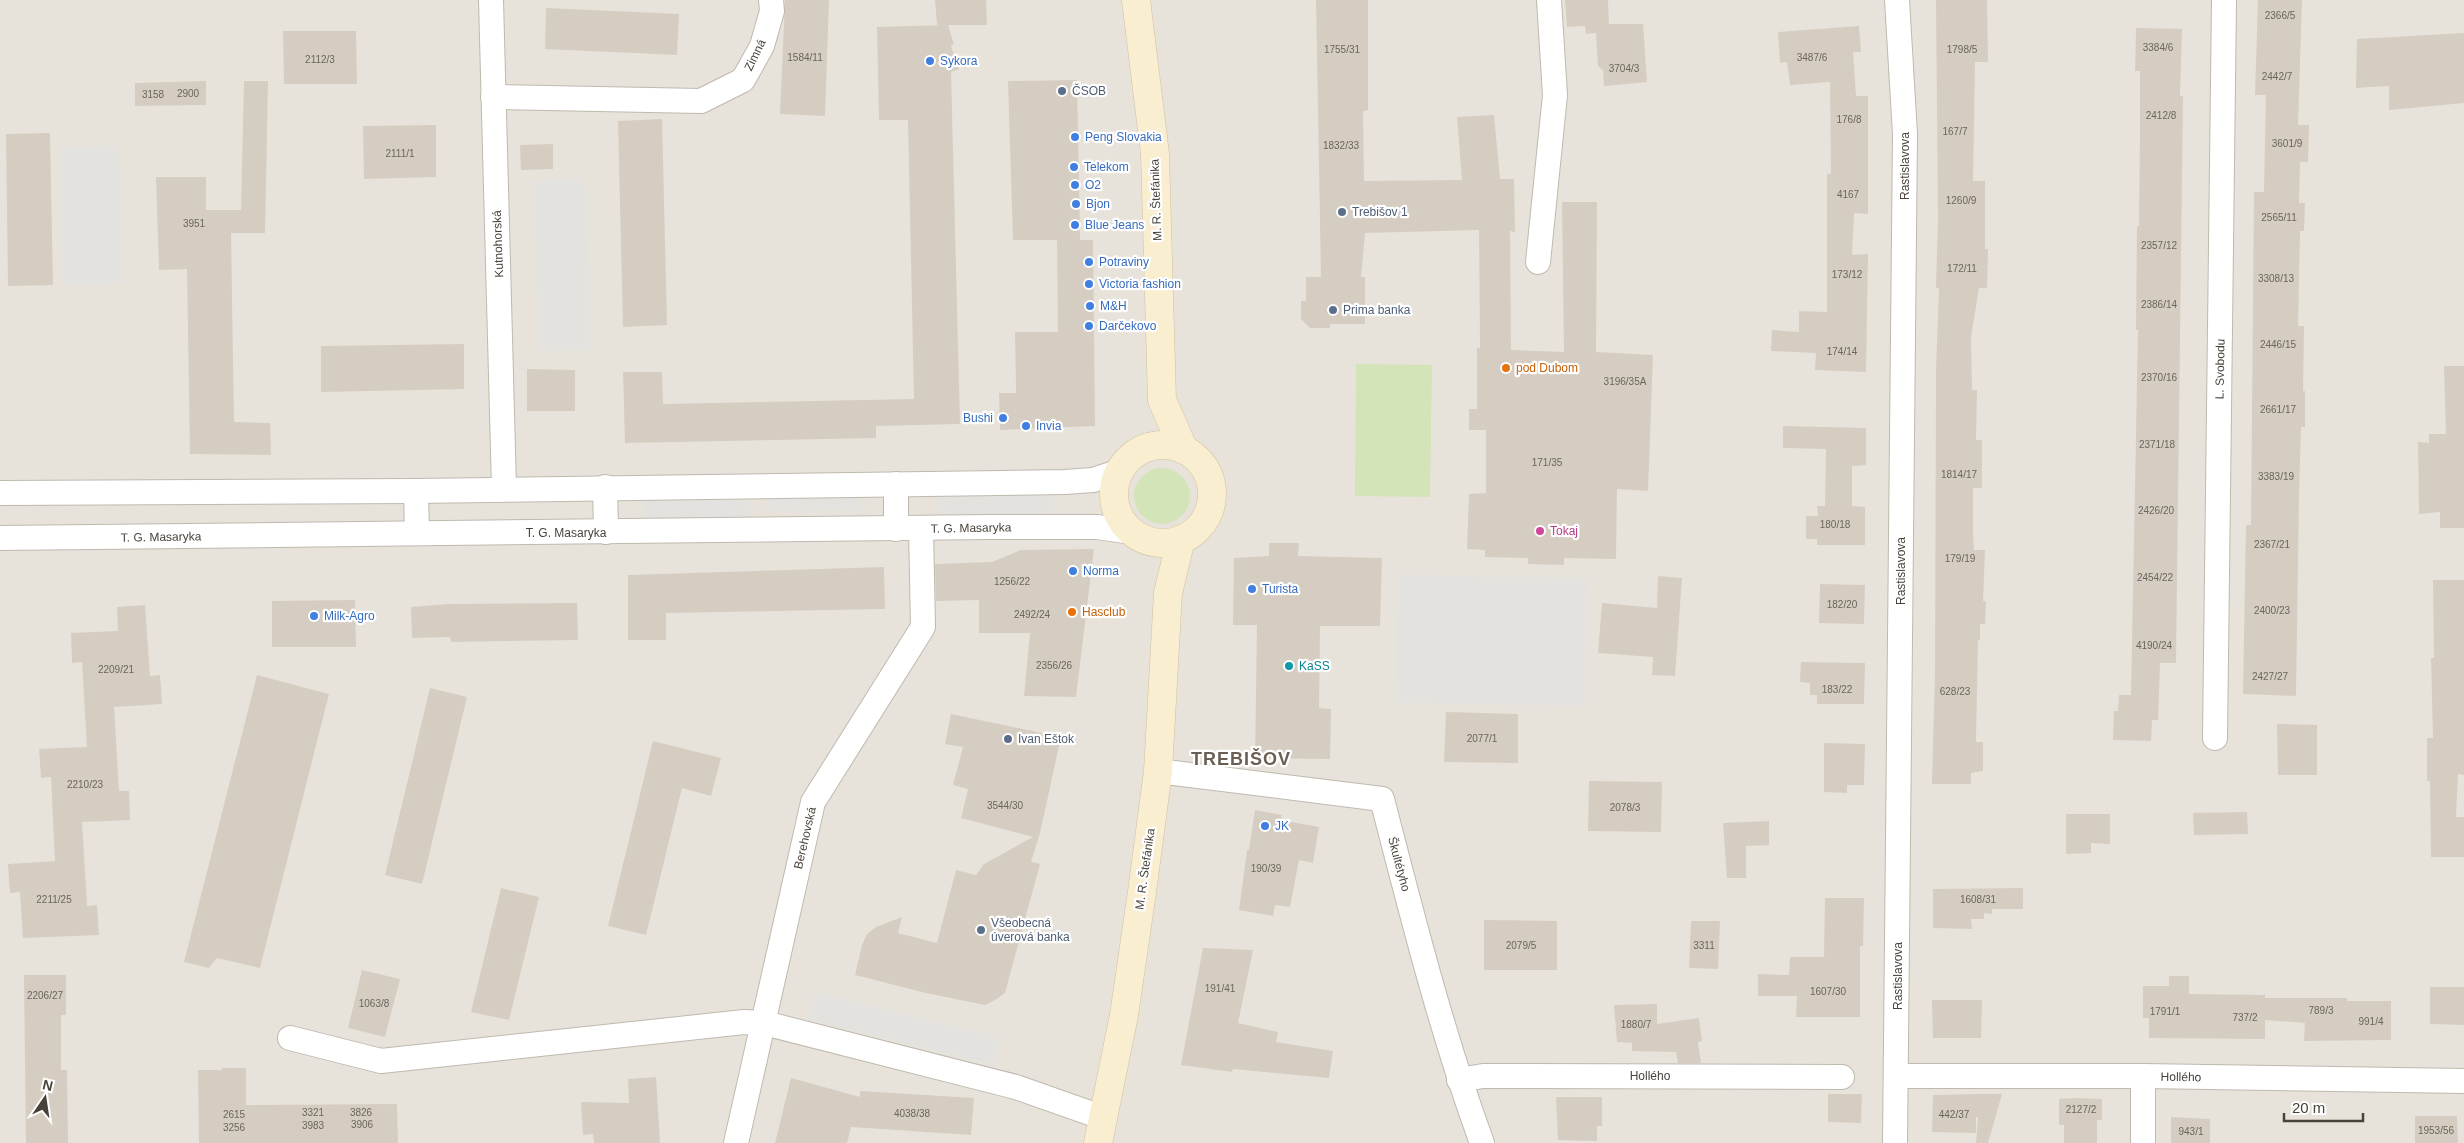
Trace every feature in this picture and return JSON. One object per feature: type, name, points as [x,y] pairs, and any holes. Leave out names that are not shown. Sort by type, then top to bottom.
[{"type":"street","name":"Kutnohorská","points":[[491,0],[504,488]]},
{"type":"street","name":"Zimná","points":[[494,97],[701,101],[742,80],[762,46],[772,11],[771,0]]},
{"type":"street","name":"M. R. Štefánika","points":[[1136,0],[1155,154],[1162,400],[1184,450]]},
{"type":"street","points":[[1538,262],[1555,95],[1549,0]]},
{"type":"street","name":"Rastislavova","points":[[1895,1143],[1905,134],[1897,0]]},
{"type":"street","name":"L. Svobodu","points":[[2216,738],[2224,0]]},
{"type":"street","name":"M. R. Štefánika","points":[[1140,450],[1162,400]]},
{"type":"street","points":[[1157,445],[1166,445],[1184,450],[1194,455],[1204,468],[1211,484],[1210,506],[1200,526],[1181,539],[1165,543],[1140,536],[1121,520],[1114,504],[1114,488],[1118,472],[1131,456],[1140,450],[1157,445]]},
{"type":"street","points":[[0,493],[416,491],[504,488],[1064,482],[1093,480],[1118,472]]},
{"type":"street","points":[[896,484],[896,529]]},
{"type":"street","points":[[605,487],[606,532]]},
{"type":"street","points":[[416,491],[417,533]]},
{"type":"street","name":"T. G. Masaryka","points":[[0,538],[1097,527],[1140,536]]},
{"type":"street","name":"Berehovská","points":[[736,1143],[813,802],[923,627],[922,528]]},
{"type":"street","name":"M. R. Štefánika","points":[[1140,536],[1168,593]]},
{"type":"street","name":"M. R. Štefánika","points":[[1101,1130],[1124,1015],[1158,770],[1168,593],[1181,539]]},
{"type":"street","name":"Škultétyho","points":[[1158,770],[1382,799],[1439,1016],[1459,1080],[1482,1143]]},
{"type":"street","points":[[290,1038],[381,1061],[744,1022],[764,1023],[1016,1088],[1101,1130]]},
{"type":"street","name":"Hollého","points":[[1459,1080],[1483,1076],[1842,1077]]},
{"type":"street","name":"Hollého","points":[[1897,1076],[2143,1076],[2464,1081]]},
{"type":"street","points":[[2143,1076],[2143,1143]]},
{"type":"shaded area","points":[[0,0],[2464,0],[2464,1143],[0,1143]]},
{"type":"shaded area","points":[[120,146],[122,284],[63,285],[61,147]]},
{"type":"shaded area","points":[[586,178],[591,350],[538,351],[533,180]]},
{"type":"shaded area","points":[[860,484],[860,510],[766,511],[766,485]]},
{"type":"shaded area","points":[[1053,490],[1055,527],[937,528],[937,492]]},
{"type":"shaded area","points":[[749,500],[750,531],[644,532],[644,501]]},
{"type":"shaded area","points":[[1397,575],[1588,578],[1585,706],[1395,703]]},
{"type":"shaded area","points":[[815,992],[1001,1038],[994,1065],[808,1019]]},
{"type":"green space","points":[[1356,364],[1432,365],[1430,497],[1355,496]]},
{"type":"green space","points":[[1156,468],[1168,468],[1182,476],[1190,490],[1188,507],[1182,516],[1168,524],[1156,524],[1146,519],[1139,512],[1134,502],[1134,490],[1139,480],[1146,473]]},
{"type":"building","points":[[785,0],[829,0],[825,116],[780,114]]},
{"type":"building","points":[[935,0],[986,0],[987,25],[937,25]]},
{"type":"building","points":[[1316,0],[1368,0],[1368,110],[1363,111],[1364,181],[1462,180],[1457,117],[1494,115],[1500,179],[1514,179],[1515,232],[1510,231],[1511,350],[1564,352],[1562,202],[1597,202],[1596,352],[1653,355],[1648,491],[1617,489],[1616,559],[1564,558],[1564,565],[1528,564],[1528,558],[1485,557],[1485,550],[1467,549],[1469,494],[1486,493],[1486,430],[1469,430],[1469,409],[1477,409],[1477,348],[1480,348],[1479,230],[1365,233],[1361,277],[1365,277],[1365,324],[1330,324],[1330,328],[1310,328],[1301,319],[1301,301],[1306,301],[1306,277],[1321,277]]},
{"type":"building","points":[[1565,0],[1608,0],[1609,24],[1643,24],[1647,82],[1604,86],[1603,70],[1598,66],[1596,33],[1586,34],[1585,26],[1567,27]]},
{"type":"building","points":[[1936,0],[1987,0],[1988,62],[1975,62],[1973,181],[1985,181],[1985,249],[1988,249],[1987,288],[1979,288],[1971,337],[1972,390],[1977,390],[1976,440],[1982,440],[1982,488],[1973,488],[1973,531],[1974,550],[1985,550],[1983,601],[1986,601],[1985,624],[1980,624],[1980,640],[1978,640],[1976,742],[1983,742],[1983,771],[1971,773],[1971,784],[1932,784],[1935,672],[1936,370],[1939,288],[1936,288],[1938,218]]},
{"type":"building","points":[[2258,0],[2302,0],[2298,125],[2309,125],[2308,162],[2300,162],[2299,203],[2305,203],[2304,231],[2300,231],[2298,326],[2304,326],[2303,391],[2305,391],[2305,427],[2301,427],[2296,696],[2243,694],[2246,525],[2251,525],[2254,192],[2264,192],[2266,95],[2255,95]]},
{"type":"building","points":[[546,8],[679,14],[677,55],[545,49]]},
{"type":"building","points":[[948,25],[954,44],[951,46],[959,69],[951,72],[960,424],[876,426],[876,438],[625,443],[623,372],[662,372],[663,404],[914,399],[908,120],[879,120],[877,27]]},
{"type":"building","points":[[1859,26],[1861,52],[1853,52],[1856,96],[1868,96],[1868,214],[1854,213],[1852,255],[1868,254],[1866,372],[1815,370],[1816,353],[1771,351],[1772,330],[1799,332],[1799,311],[1827,312],[1827,174],[1831,174],[1830,82],[1790,85],[1787,62],[1780,63],[1778,32]]},
{"type":"building","points":[[2136,28],[2182,29],[2180,96],[2183,96],[2176,663],[2160,663],[2158,720],[2152,720],[2151,741],[2113,740],[2114,711],[2118,711],[2119,695],[2131,695],[2138,330],[2136,330],[2137,226],[2139,226],[2140,133],[2140,71],[2135,71]]},
{"type":"building","points":[[283,31],[356,31],[357,84],[284,84]]},
{"type":"building","points":[[2464,33],[2464,103],[2389,110],[2389,86],[2356,88],[2357,39]]},
{"type":"building","points":[[1077,80],[1080,240],[1093,240],[1095,426],[1000,430],[999,393],[1016,393],[1015,332],[1058,332],[1057,240],[1013,240],[1008,81]]},
{"type":"building","points":[[206,81],[206,105],[135,106],[135,83]]},
{"type":"building","points":[[244,81],[268,81],[265,233],[231,233],[234,422],[270,423],[271,455],[190,454],[187,269],[159,270],[156,177],[206,177],[206,210],[241,210]]},
{"type":"building","points":[[662,119],[667,325],[623,327],[618,121]]},
{"type":"building","points":[[436,125],[436,177],[364,179],[363,126]]},
{"type":"building","points":[[50,133],[53,285],[8,286],[6,134]]},
{"type":"building","points":[[553,144],[553,169],[521,170],[520,145]]},
{"type":"building","points":[[464,344],[464,389],[321,392],[321,346]]},
{"type":"building","points":[[2444,366],[2464,366],[2464,528],[2440,528],[2440,512],[2419,514],[2418,442],[2429,443],[2429,434],[2446,434]]},
{"type":"building","points":[[527,369],[575,370],[575,411],[527,411]]},
{"type":"building","points":[[1783,426],[1866,428],[1866,465],[1852,466],[1852,506],[1865,507],[1865,545],[1817,545],[1817,539],[1806,539],[1806,516],[1818,516],[1817,506],[1825,506],[1826,449],[1783,448]]},
{"type":"building","name":"KaSS","points":[[1269,543],[1299,543],[1298,556],[1382,558],[1380,626],[1320,626],[1319,708],[1331,709],[1330,759],[1255,758],[1257,625],[1233,625],[1234,558],[1269,556]]},
{"type":"building","points":[[1094,549],[1076,697],[1024,696],[1030,633],[979,633],[979,600],[936,601],[935,564],[992,562],[1021,550]]},
{"type":"building","points":[[884,567],[885,609],[666,613],[666,640],[628,640],[628,575]]},
{"type":"building","points":[[1658,576],[1682,578],[1675,676],[1652,675],[1653,657],[1598,653],[1602,603],[1657,608]]},
{"type":"building","points":[[2433,580],[2464,580],[2464,775],[2458,774],[2456,817],[2464,817],[2464,857],[2431,857],[2430,781],[2427,781],[2427,738],[2433,738],[2431,658],[2434,658]]},
{"type":"building","points":[[1820,584],[1865,585],[1864,624],[1819,623]]},
{"type":"building","points":[[355,600],[356,647],[272,647],[272,601]]},
{"type":"building","points":[[577,603],[578,640],[451,642],[450,637],[412,638],[411,607],[449,604]]},
{"type":"building","points":[[145,605],[150,676],[160,675],[162,704],[114,707],[119,791],[129,791],[130,820],[82,822],[87,906],[97,905],[99,935],[23,938],[20,892],[10,893],[8,864],[55,861],[51,777],[41,778],[39,749],[87,747],[82,662],[72,663],[71,633],[118,631],[117,607]]},
{"type":"building","points":[[1801,662],[1865,663],[1864,704],[1817,704],[1817,695],[1810,695],[1810,683],[1800,682]]},
{"type":"building","points":[[257,675],[329,694],[260,968],[217,958],[209,968],[184,962]]},
{"type":"building","points":[[430,688],[467,697],[422,884],[385,875]]},
{"type":"building","points":[[1446,712],[1518,714],[1518,763],[1444,762]]},
{"type":"building","points":[[951,714],[1061,737],[1040,833],[1031,862],[1040,864],[1005,993],[985,1005],[926,993],[855,975],[862,945],[867,934],[876,927],[902,917],[898,933],[937,943],[956,870],[976,875],[984,864],[1033,837],[961,818],[968,789],[953,785],[963,747],[945,744]]},
{"type":"building","points":[[2277,724],[2317,725],[2317,775],[2278,775]]},
{"type":"building","points":[[653,741],[721,758],[711,796],[682,788],[646,935],[608,926]]},
{"type":"building","points":[[1824,743],[1865,744],[1864,785],[1847,785],[1847,793],[1824,792]]},
{"type":"building","points":[[1589,781],[1662,782],[1661,832],[1588,831]]},
{"type":"building","points":[[1255,810],[1282,815],[1281,820],[1319,827],[1313,863],[1299,860],[1290,907],[1275,905],[1273,916],[1239,910],[1247,850],[1249,850]]},
{"type":"building","points":[[2247,812],[2248,834],[2194,835],[2193,813]]},
{"type":"building","points":[[2066,814],[2110,814],[2110,844],[2091,843],[2091,853],[2066,854]]},
{"type":"building","points":[[1769,821],[1769,845],[1746,846],[1746,878],[1727,878],[1723,823]]},
{"type":"building","points":[[501,888],[539,897],[509,1020],[471,1012]]},
{"type":"building","points":[[2023,888],[2023,909],[1992,909],[1992,914],[1984,913],[1984,919],[1971,919],[1972,929],[1933,928],[1933,889]]},
{"type":"building","points":[[1825,898],[1864,898],[1863,946],[1860,946],[1860,1017],[1796,1017],[1797,996],[1758,996],[1758,974],[1789,975],[1790,957],[1824,957]]},
{"type":"building","points":[[1484,920],[1557,921],[1557,970],[1484,970]]},
{"type":"building","points":[[1691,921],[1720,921],[1718,969],[1689,968]]},
{"type":"building","points":[[1203,948],[1253,950],[1238,1023],[1278,1032],[1276,1042],[1333,1051],[1329,1078],[1233,1069],[1232,1072],[1181,1065]]},
{"type":"building","points":[[362,970],[400,979],[385,1037],[348,1028]]},
{"type":"building","points":[[24,975],[66,975],[66,1015],[61,1015],[61,1070],[67,1070],[68,1143],[26,1143]]},
{"type":"building","points":[[2169,976],[2189,976],[2189,994],[2265,995],[2265,998],[2347,998],[2347,1001],[2391,1001],[2391,1040],[2304,1041],[2305,1023],[2265,1020],[2265,1039],[2149,1038],[2149,1018],[2143,1018],[2143,986],[2169,986]]},
{"type":"building","points":[[2430,987],[2464,987],[2464,1025],[2430,1024]]},
{"type":"building","points":[[1932,1000],[1982,1000],[1981,1038],[1933,1038]]},
{"type":"building","points":[[1657,1004],[1657,1024],[1699,1018],[1702,1041],[1698,1042],[1701,1063],[1678,1063],[1676,1052],[1632,1051],[1632,1043],[1617,1042],[1614,1005]]},
{"type":"building","points":[[222,1068],[246,1068],[246,1105],[397,1104],[398,1143],[199,1143],[198,1070],[222,1070]]},
{"type":"building","points":[[656,1077],[660,1143],[594,1143],[593,1134],[583,1135],[581,1102],[629,1103],[628,1079]]},
{"type":"building","points":[[791,1078],[860,1097],[860,1091],[974,1098],[971,1135],[851,1127],[847,1143],[775,1143]]},
{"type":"building","points":[[1828,1094],[1862,1094],[1861,1123],[1828,1122]]},
{"type":"building","points":[[2002,1094],[1988,1143],[1976,1143],[1978,1117],[1976,1117],[1976,1133],[1932,1132],[1933,1095]]},
{"type":"building","points":[[1556,1097],[1602,1097],[1602,1126],[1597,1126],[1597,1141],[1558,1140]]},
{"type":"building","points":[[2059,1099],[2102,1099],[2102,1120],[2097,1120],[2097,1143],[2064,1143],[2064,1125],[2059,1125]]},
{"type":"building","points":[[2415,1116],[2457,1116],[2458,1143],[2415,1143]]},
{"type":"building","points":[[2171,1117],[2210,1119],[2210,1143],[2171,1143]]},
{"type":"place","name":"Sykora","points":[[930,61]]},
{"type":"place","name":"ČSOB","points":[[1062,91]]},
{"type":"place","name":"Peng Slovakia","points":[[1075,137]]},
{"type":"place","name":"Telekom","points":[[1074,167]]},
{"type":"place","name":"O2","points":[[1075,185]]},
{"type":"place","name":"Bjon","points":[[1076,204]]},
{"type":"place","name":"Trebišov 1","points":[[1342,212]]},
{"type":"place","name":"Blue Jeans","points":[[1075,225]]},
{"type":"place","name":"Potraviny","points":[[1089,262]]},
{"type":"place","name":"Victoria fashion","points":[[1089,284]]},
{"type":"place","name":"M&H","points":[[1090,306]]},
{"type":"place","name":"Prima banka","points":[[1333,310]]},
{"type":"place","name":"Darčekovo","points":[[1089,326]]},
{"type":"place","name":"pod Dubom","points":[[1506,368]]},
{"type":"place","name":"Bushi","points":[[1003,418]]},
{"type":"place","name":"Invia","points":[[1026,426]]},
{"type":"place","name":"Tokaj","points":[[1540,531]]},
{"type":"place","name":"Norma","points":[[1073,571]]},
{"type":"place","name":"Turista","points":[[1252,589]]},
{"type":"place","name":"Hasclub","points":[[1072,612]]},
{"type":"place","name":"Milk-Agro","points":[[314,616]]},
{"type":"place","name":"KaSS","points":[[1289,666]]},
{"type":"place","name":"Ivan Eštok","points":[[1008,739]]},
{"type":"place","name":"JK","points":[[1265,826]]},
{"type":"place","name":"Všeobecná úverová banka","points":[[981,930]]},
{"type":"district","name":"TREBIŠOV","points":[[1241,759]]}]
